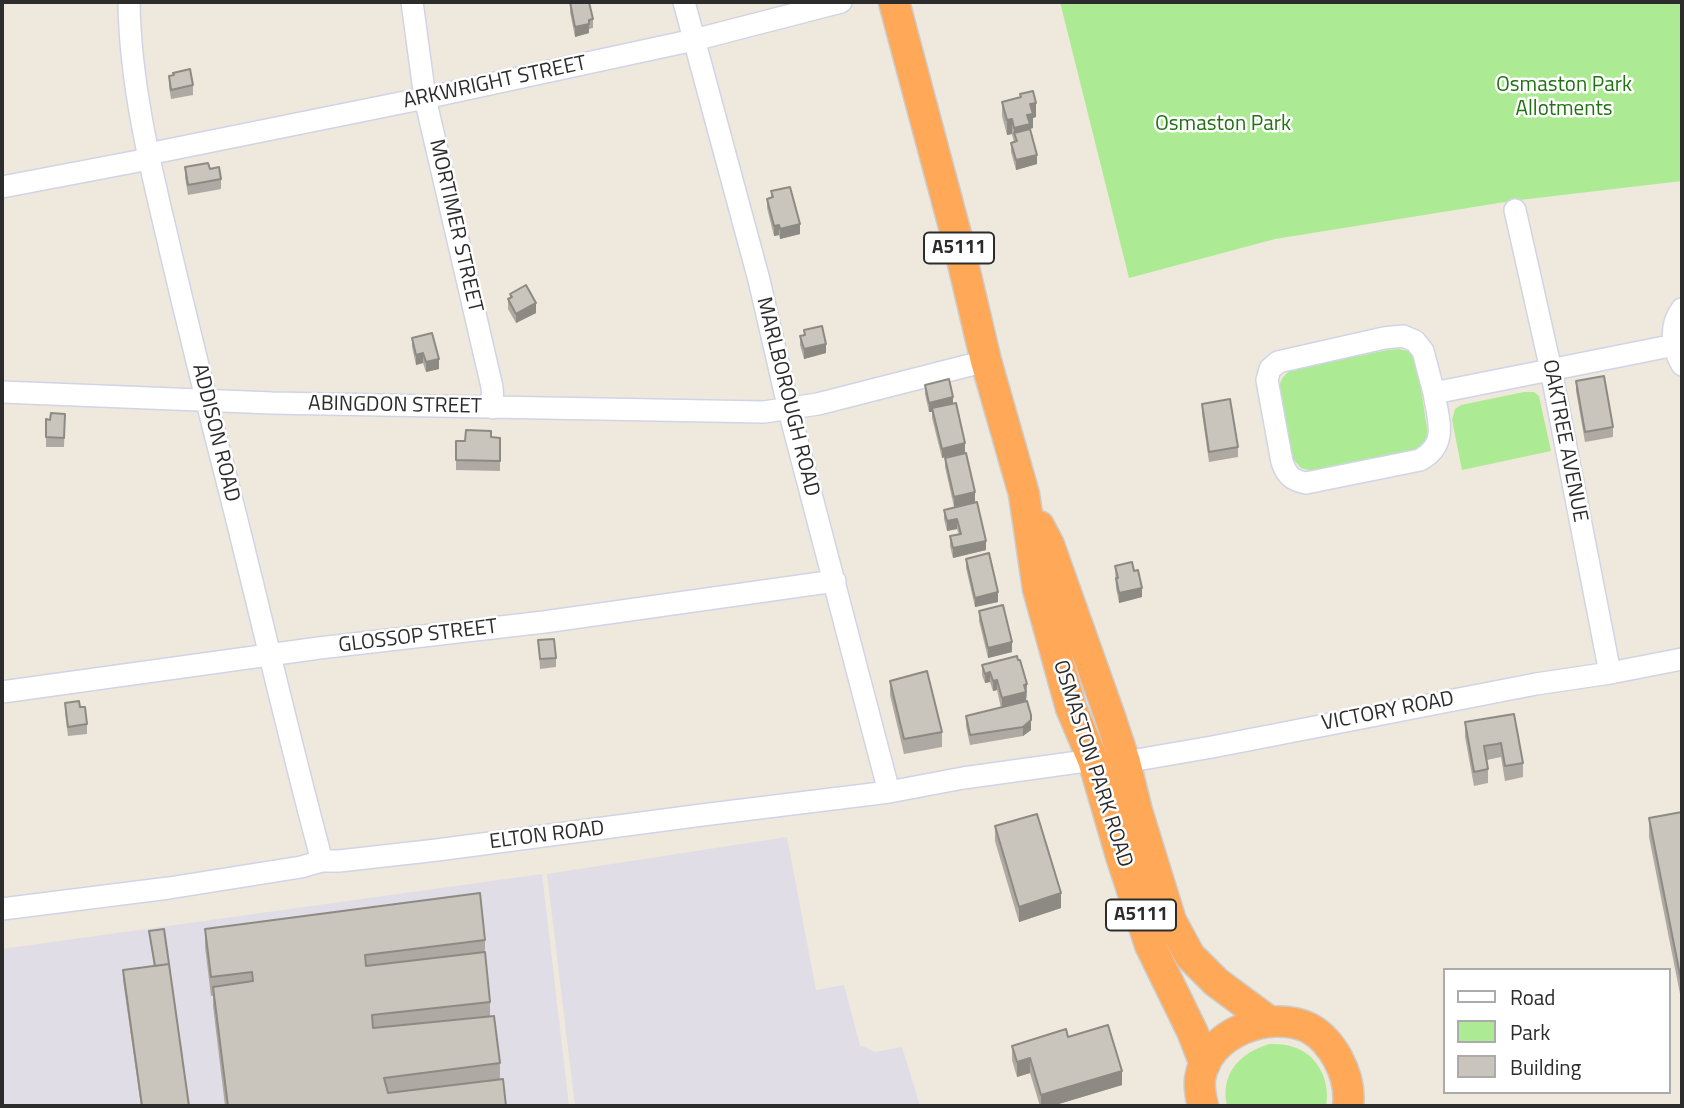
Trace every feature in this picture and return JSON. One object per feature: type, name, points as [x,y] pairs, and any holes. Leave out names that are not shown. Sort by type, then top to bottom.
[{"type":"highway","name":"OSMASTON PARK ROAD","points":[[894,2],[954,226],[986,361],[1024,494],[1038,589],[1071,708],[1093,760],[1150,945],[1205,1064]]},
{"type":"highway","name":"OSMASTON PARK ROAD","points":[[1024,494],[1049,545],[1110,714],[1171,921],[1191,956],[1216,982],[1270,1022]]},
{"type":"highway","name":"OSMASTON PARK ROAD","points":[[1203,1106],[1200,1080],[1210,1054],[1230,1036],[1270,1022],[1292,1023],[1308,1028],[1322,1037],[1342,1066],[1349,1096],[1348,1106]]},
{"type":"street","name":"ADDISON ROAD","points":[[129,2],[133,62],[148,157],[206,401],[322,861]]},
{"type":"street","name":"MORTIMER STREET","points":[[412,2],[425,98],[492,387],[493,408]]},
{"type":"street","name":"MARLBOROUGH ROAD","points":[[684,2],[759,280],[789,410],[889,792]]},
{"type":"street","name":"ARKWRIGHT STREET","points":[[2,187],[694,40],[841,2]]},
{"type":"street","name":"OAKTREE AVENUE","points":[[1515,211],[1551,370],[1610,673]]},
{"type":"street","points":[[1682,309],[1674,323],[1673,331],[1682,365]]},
{"type":"street","points":[[1403,336],[1415,341],[1423,351],[1434,393],[1440,437],[1436,448],[1420,460],[1307,483],[1294,481],[1286,474],[1267,380],[1269,369],[1278,362],[1403,336]]},
{"type":"street","points":[[1434,393],[1675,345]]},
{"type":"street","name":"ABINGDON STREET","points":[[2,392],[206,401],[764,412],[818,404],[986,361]]},
{"type":"street","name":"GLOSSOP STREET","points":[[2,692],[271,655],[544,622],[835,581]]},
{"type":"street","name":"VICTORY ROAD","points":[[1093,760],[1125,762],[1682,659]]},
{"type":"street","name":"ELTON ROAD","points":[[2,909],[183,886],[301,867],[322,861],[437,850],[889,792],[963,778],[1093,760]]},
{"type":"shaded area","points":[[787,837],[816,990],[844,985],[860,1045],[875,1052],[902,1047],[920,1106],[575,1106],[547,874]]},
{"type":"shaded area","points":[[542,874],[569,1106],[2,1106],[2,949]]},
{"type":"green space","name":"Osmaston Park","points":[[1060,2],[1682,2],[1682,181],[1511,201],[1275,239],[1129,278]]},
{"type":"green space","points":[[1399,349],[1408,351],[1417,363],[1428,435],[1423,446],[1413,452],[1369,462],[1312,471],[1301,468],[1291,457],[1279,391],[1284,376],[1291,370]]},
{"type":"green space","points":[[1534,392],[1539,396],[1551,451],[1462,470],[1452,420],[1455,409],[1461,405]]},
{"type":"green space","points":[[1270,1044],[1293,1047],[1316,1062],[1324,1079],[1326,1106],[1227,1106],[1227,1084],[1235,1066],[1250,1053]]},
{"type":"building","points":[[570,2],[589,2],[593,19],[589,20],[589,24],[575,27]]},
{"type":"building","points":[[190,69],[193,85],[171,90],[169,76]]},
{"type":"building","points":[[1033,91],[1036,103],[1030,104],[1033,114],[1027,115],[1030,124],[1014,128],[1012,119],[1007,120],[1002,102]]},
{"type":"building","points":[[1030,129],[1037,155],[1016,160],[1011,143],[1017,141],[1014,133]]},
{"type":"building","points":[[208,163],[210,169],[219,167],[221,179],[188,185],[185,167]]},
{"type":"building","points":[[790,187],[800,224],[780,229],[779,225],[774,226],[767,199],[773,197],[771,191]]},
{"type":"building","points":[[526,285],[536,303],[516,314],[508,299],[512,297],[510,294]]},
{"type":"building","points":[[822,326],[826,344],[804,349],[800,336],[805,335],[804,330]]},
{"type":"building","points":[[432,333],[439,359],[426,362],[423,353],[416,355],[412,338]]},
{"type":"building","points":[[1604,376],[1613,427],[1585,432],[1576,381]]},
{"type":"building","points":[[949,379],[953,397],[929,403],[925,385]]},
{"type":"building","points":[[1230,399],[1238,447],[1209,452],[1202,404]]},
{"type":"building","points":[[956,403],[965,443],[942,449],[932,408]]},
{"type":"building","points":[[51,413],[65,414],[64,438],[46,437],[46,419],[50,420]]},
{"type":"building","points":[[466,430],[491,431],[491,437],[500,438],[500,461],[456,460],[456,441],[465,441]]},
{"type":"building","points":[[966,453],[975,492],[954,497],[945,458]]},
{"type":"building","points":[[977,502],[986,541],[953,548],[950,536],[961,534],[957,519],[947,521],[944,510]]},
{"type":"building","points":[[989,553],[998,592],[975,598],[966,559]]},
{"type":"building","points":[[1132,562],[1134,571],[1138,570],[1142,588],[1119,593],[1115,566]]},
{"type":"building","points":[[1003,605],[1012,642],[988,648],[979,611]]},
{"type":"building","points":[[554,639],[556,658],[540,659],[538,640]]},
{"type":"building","points":[[1017,656],[1027,684],[1024,685],[1026,692],[1002,698],[997,680],[993,681],[990,672],[985,674],[982,665]]},
{"type":"building","points":[[927,671],[942,732],[904,739],[890,681]]},
{"type":"building","points":[[79,701],[80,707],[85,707],[87,724],[68,727],[65,703]]},
{"type":"building","points":[[1027,701],[1031,720],[1023,727],[970,735],[966,716]]},
{"type":"building","points":[[1514,714],[1523,763],[1505,766],[1501,743],[1484,746],[1488,769],[1474,772],[1465,722]]},
{"type":"building","points":[[1682,812],[1682,985],[1649,818]]},
{"type":"building","points":[[1037,814],[1061,893],[1019,907],[995,826]]},
{"type":"building","points":[[480,893],[485,940],[365,955],[366,966],[485,952],[490,1002],[372,1015],[373,1028],[494,1016],[500,1063],[384,1078],[388,1093],[503,1079],[506,1106],[228,1106],[213,987],[253,981],[252,972],[211,977],[205,929]]},
{"type":"building","points":[[164,929],[169,964],[155,966],[149,931]]},
{"type":"building","points":[[169,964],[189,1106],[142,1106],[123,970]]},
{"type":"building","points":[[1108,1025],[1122,1071],[1041,1095],[1030,1058],[1017,1062],[1012,1046],[1066,1029],[1068,1037]]},
{"type":"park label","name":"Osmaston Park Allotments","points":[[1564,98]]}]
